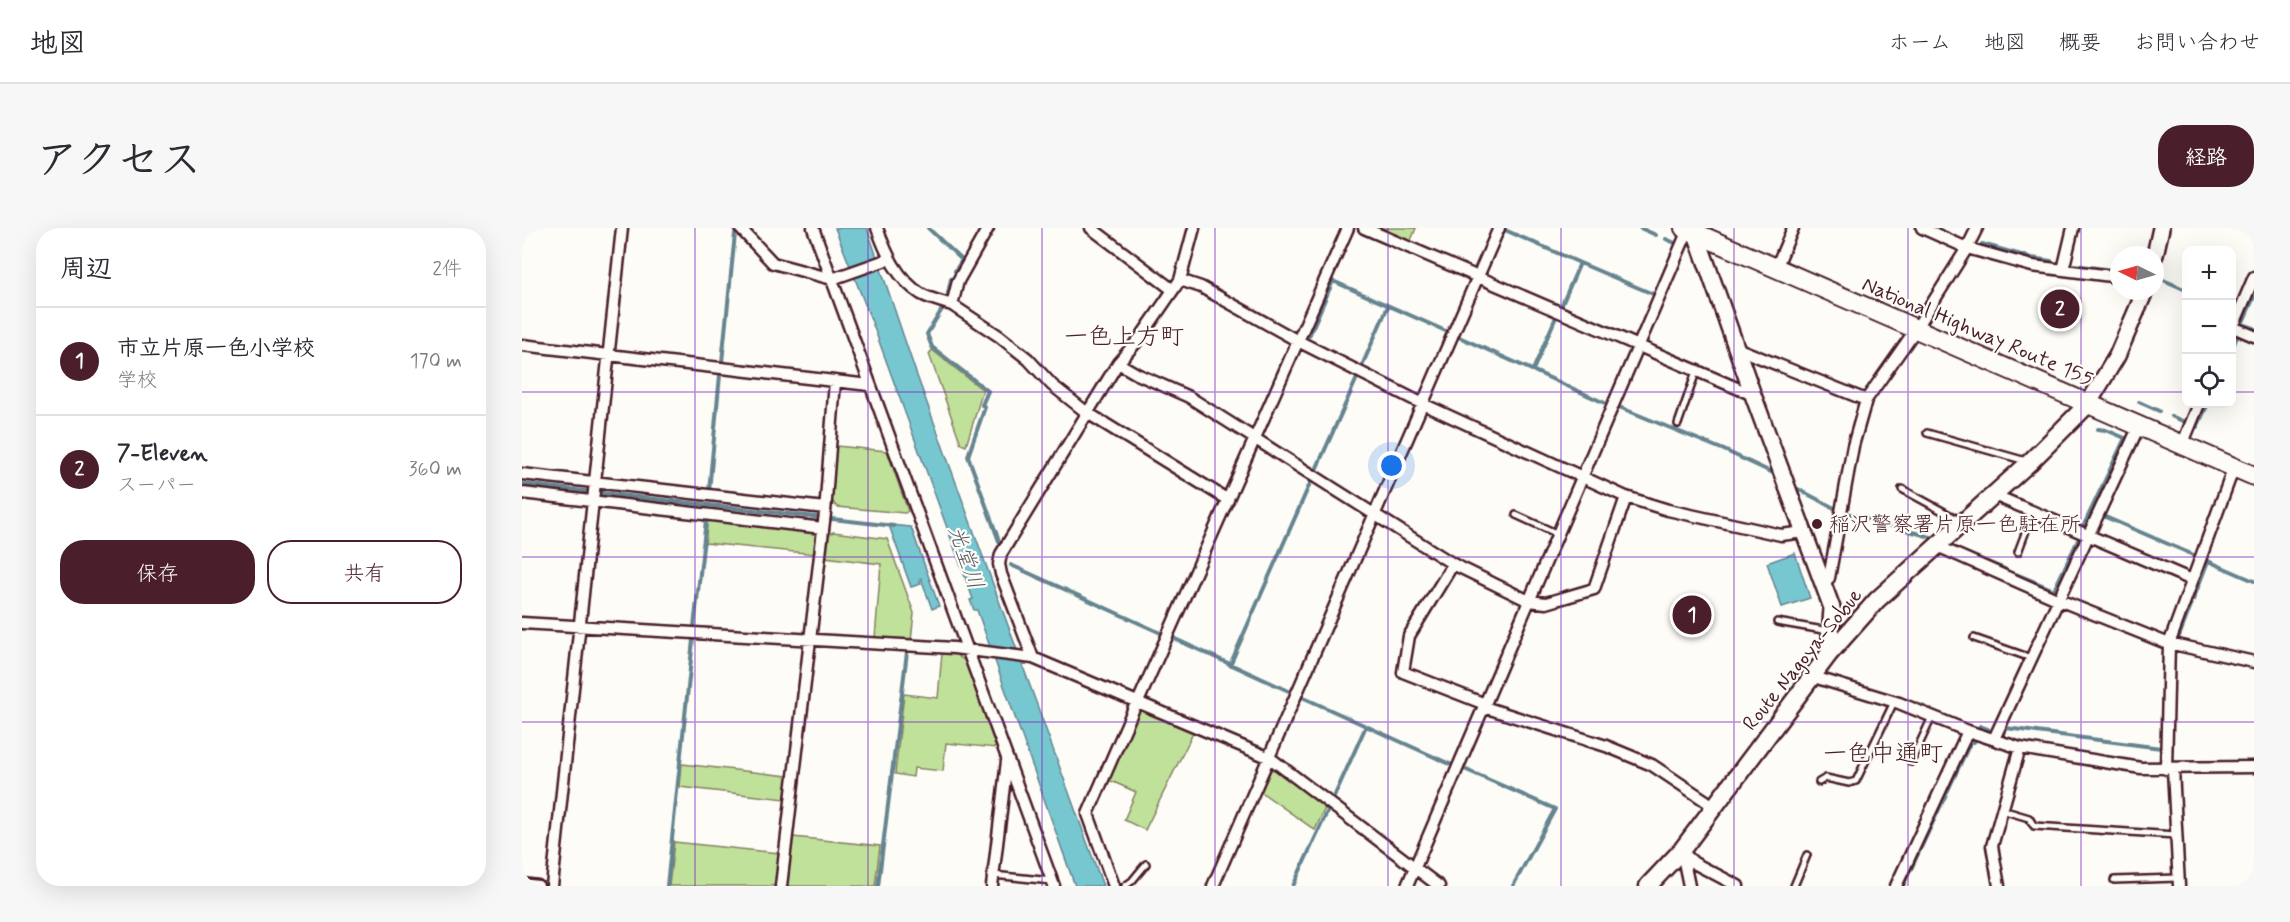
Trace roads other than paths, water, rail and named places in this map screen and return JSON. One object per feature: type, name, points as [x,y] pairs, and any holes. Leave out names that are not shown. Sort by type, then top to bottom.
[{"type":"highway","name":"National Highway Route 155","points":[[1691,230],[2254,476]]},
{"type":"main road","name":"Route Nagoya-Sobue","points":[[1648,886],[1682,851],[1829,654],[1877,600],[2030,462],[2088,404]]},
{"type":"street","points":[[552,886],[622,228]]},
{"type":"street","points":[[740,228],[773,263],[837,278],[887,260]]},
{"type":"street","points":[[813,228],[837,278],[869,385],[975,652],[1008,757],[1053,884]]},
{"type":"street","points":[[877,228],[887,260],[921,294],[952,305],[978,320],[1028,359],[1052,385],[1086,412],[1228,500]]},
{"type":"street","points":[[952,305],[958,281],[988,228]]},
{"type":"street","points":[[1091,228],[1176,285],[1201,287],[1298,341],[1423,405],[1626,497],[1668,510],[1781,535],[1804,532]]},
{"type":"street","points":[[1031,658],[1001,574],[999,564],[1001,554],[1086,412],[1118,363],[1140,339],[1176,285],[1194,228]]},
{"type":"street","points":[[1114,886],[1088,814],[1348,228]]},
{"type":"street","points":[[1364,228],[1753,395]]},
{"type":"street","points":[[1213,886],[1499,228]]},
{"type":"street","points":[[1776,268],[1793,228]]},
{"type":"street","points":[[1922,228],[1967,248],[2032,266],[2110,276]]},
{"type":"street","points":[[1823,582],[1828,579],[1853,446],[1866,400],[1916,329],[1977,228]]},
{"type":"street","points":[[2063,270],[2073,228]]},
{"type":"street","points":[[2157,246],[2161,228]]},
{"type":"street","points":[[1407,886],[1638,346],[1691,230]]},
{"type":"street","points":[[1691,230],[1832,608],[1829,654]]},
{"type":"street","points":[[2236,319],[2254,278]]},
{"type":"street","points":[[2088,404],[2117,356],[2141,300]]},
{"type":"street","points":[[2236,329],[2254,336]]},
{"type":"street","points":[[522,345],[869,385]]},
{"type":"street","points":[[1736,348],[1866,400]]},
{"type":"street","points":[[1118,363],[1189,397],[1453,564],[1529,601],[1546,603],[1594,589],[1626,497]]},
{"type":"street","points":[[781,886],[825,511],[835,381]]},
{"type":"street","points":[[2182,445],[2197,408]]},
{"type":"street","points":[[1994,739],[2139,426]]},
{"type":"street","points":[[2178,882],[2170,769],[2169,644],[2234,467]]},
{"type":"street","points":[[522,474],[825,511]]},
{"type":"street","points":[[522,493],[592,499],[823,527]]},
{"type":"street","points":[[1994,495],[2192,580]]},
{"type":"street","points":[[1937,546],[2059,600],[2169,644],[2254,662]]},
{"type":"street","points":[[1453,564],[1408,636],[1403,672],[1484,705],[1652,765],[1715,807]]},
{"type":"street","points":[[522,623],[954,648],[1031,658],[1270,758],[1439,886]]},
{"type":"street","points":[[1814,677],[1894,702],[1968,731],[2020,748],[2141,768],[2254,767]]},
{"type":"street","points":[[1896,886],[1968,731]]},
{"type":"street","points":[[1999,886],[1992,846],[2020,748]]},
{"type":"street","points":[[993,880],[1008,757]]},
{"type":"street","points":[[1682,851],[1689,886]]},
{"type":"street","points":[[1682,851],[1694,863],[1738,886]]},
{"type":"street","points":[[522,884],[538,886]]},
{"type":"lane","points":[[1678,424],[1696,371]]},
{"type":"lane","points":[[1927,433],[2030,462]]},
{"type":"lane","points":[[1902,489],[1964,522]]},
{"type":"lane","points":[[2018,552],[2033,512]]},
{"type":"lane","points":[[1516,515],[1558,534]]},
{"type":"lane","points":[[1777,622],[1831,631]]},
{"type":"lane","points":[[1974,638],[2031,658]]},
{"type":"lane","points":[[1819,782],[1826,778],[1849,783],[1856,781],[1894,702]]},
{"type":"lane","points":[[1911,762],[1932,716]]},
{"type":"lane","points":[[2002,810],[2029,818],[2034,826],[2176,835]]},
{"type":"lane","points":[[1794,886],[1807,855]]},
{"type":"lane","points":[[1125,886],[1132,882],[1146,864]]},
{"type":"lane","points":[[993,880],[1053,884]]},
{"type":"lane","points":[[2115,880],[2178,882]]},
{"type":"water","name":"光堂川","points":[[835,228],[867,228],[916,373],[1103,886],[1075,886],[977,610],[974,610],[970,600],[973,599],[872,322]]},
{"type":"water","points":[[889,525],[911,527],[939,606],[932,609],[921,578],[919,579],[921,584],[911,587]]},
{"type":"water","points":[[1795,553],[1810,598],[1782,607],[1767,563]]},
{"type":"waterway","points":[[928,228],[962,260],[955,271]]},
{"type":"waterway","points":[[1640,228],[1656,235]]},
{"type":"waterway","points":[[1505,230],[1580,263]]},
{"type":"waterway","points":[[722,362],[735,234]]},
{"type":"waterway","points":[[1666,239],[1675,243]]},
{"type":"waterway","points":[[1982,244],[2051,261]]},
{"type":"waterway","points":[[1560,309],[1580,263],[1653,294]]},
{"type":"waterway","points":[[2074,265],[2110,270]]},
{"type":"waterway","points":[[947,298],[951,279]]},
{"type":"waterway","points":[[2164,280],[2182,288]]},
{"type":"waterway","points":[[1309,336],[1333,281],[1448,332]]},
{"type":"waterway","points":[[2242,324],[2254,297]]},
{"type":"waterway","points":[[944,306],[927,334],[932,347],[988,391],[982,405],[985,407],[968,456],[999,541]]},
{"type":"waterway","points":[[1361,368],[1388,306]]},
{"type":"waterway","points":[[1533,370],[1556,317]]},
{"type":"waterway","points":[[2242,324],[2254,328]]},
{"type":"waterway","points":[[1459,337],[1607,404]]},
{"type":"waterway","points":[[709,491],[720,375]]},
{"type":"waterway","points":[[1315,472],[1357,378]]},
{"type":"waterway","points":[[2139,402],[2159,411]]},
{"type":"waterway","points":[[1619,407],[1724,450],[1773,473]]},
{"type":"waterway","points":[[2195,427],[2206,408]]},
{"type":"waterway","points":[[2171,416],[2185,422]]},
{"type":"waterway","points":[[2083,527],[2125,438],[2098,429]]},
{"type":"waterway","points":[[1230,665],[1312,479]]},
{"type":"waterway","points":[[522,484],[894,526]]},
{"type":"waterway","points":[[1798,489],[1838,510]]},
{"type":"waterway","points":[[1846,513],[1934,538]]},
{"type":"waterway","points":[[2103,516],[2196,556]]},
{"type":"waterway","points":[[694,627],[706,520]]},
{"type":"waterway","points":[[2016,574],[2054,590],[2078,540]]},
{"type":"waterway","points":[[1954,548],[2005,569]]},
{"type":"waterway","points":[[2193,600],[2208,561],[2254,581]]},
{"type":"waterway","points":[[1011,565],[1163,634]]},
{"type":"waterway","points":[[2178,639],[2191,605]]},
{"type":"waterway","points":[[1173,638],[1291,692]]},
{"type":"waterway","points":[[667,886],[693,640]]},
{"type":"waterway","points":[[878,886],[907,652]]},
{"type":"waterway","points":[[1302,697],[1452,765]]},
{"type":"waterway","points":[[1334,797],[1366,726]]},
{"type":"waterway","points":[[1980,726],[1988,729]]},
{"type":"waterway","points":[[2004,734],[2006,728],[2161,748]]},
{"type":"waterway","points":[[1903,886],[1971,741],[1974,742]]},
{"type":"waterway","points":[[1462,768],[1555,809],[1513,886]]},
{"type":"waterway","points":[[1293,886],[1329,808]]},
{"type":"place","name":"7-Eleven","points":[[2060,309]]},
{"type":"place","name":"稲沢警察署片原一色駐在所","points":[[1817,524]]},
{"type":"place","name":"市立片原一色小学校","points":[[1692,615]]},
{"type":"district","name":"一色上方町","points":[[1124,336]]},
{"type":"district","name":"一色中通町","points":[[1883,753]]}]
